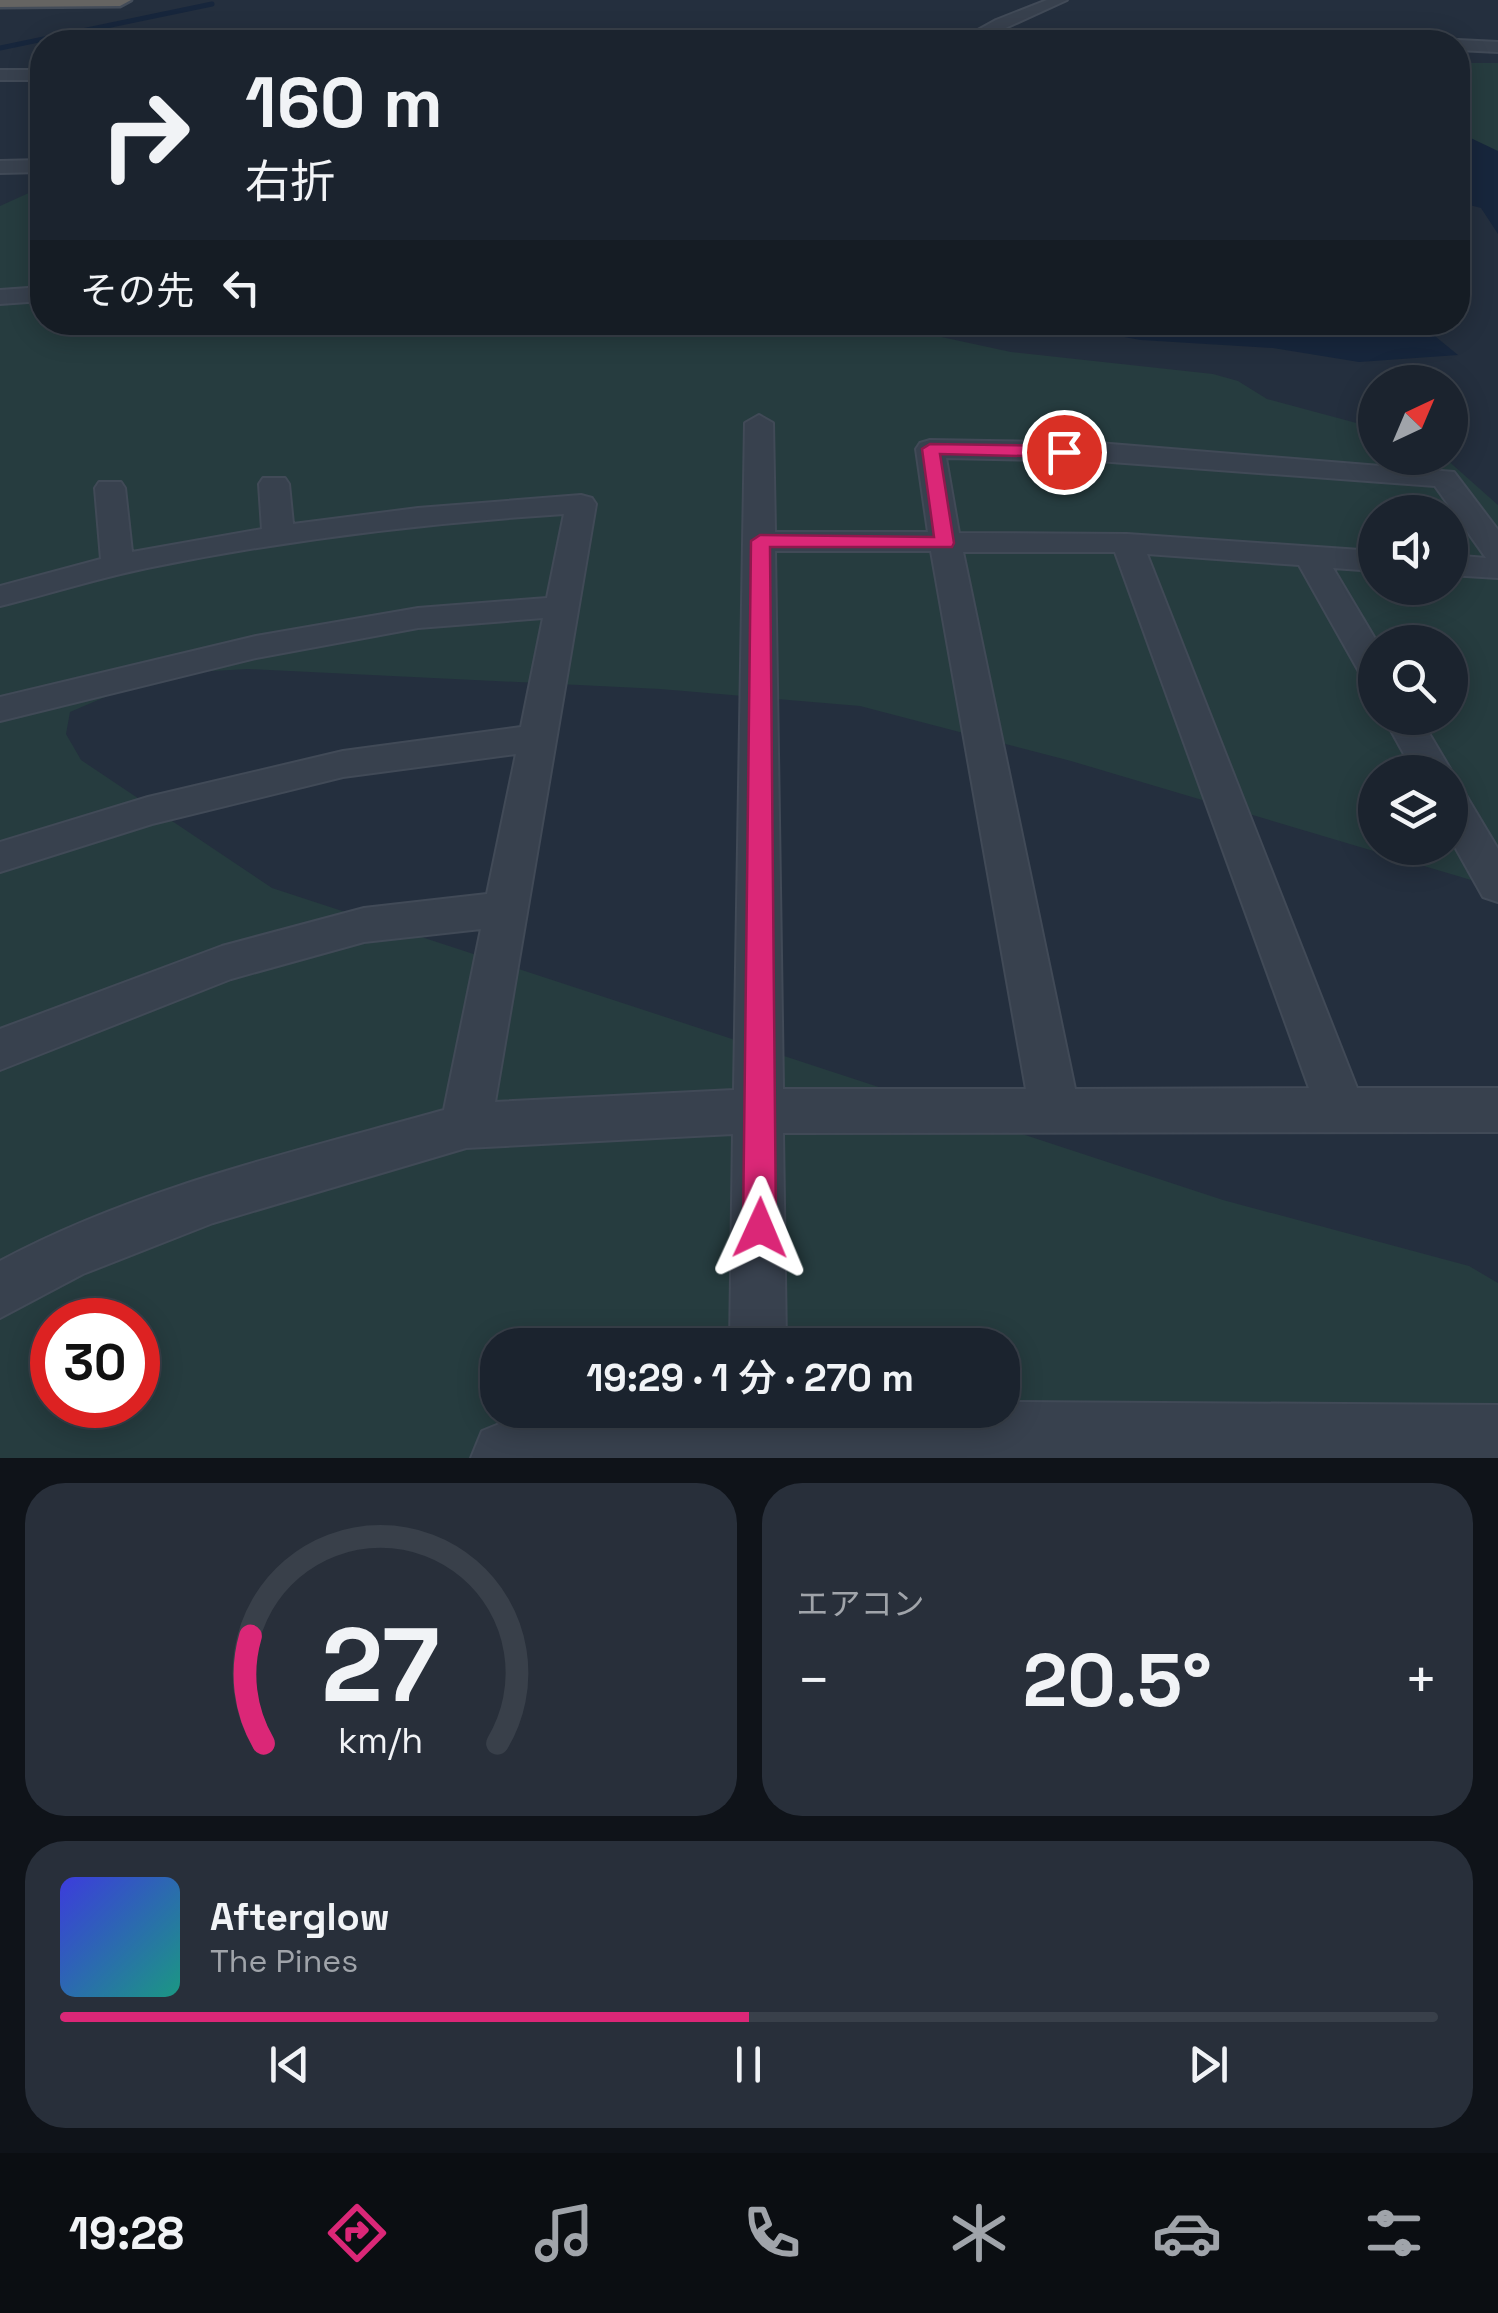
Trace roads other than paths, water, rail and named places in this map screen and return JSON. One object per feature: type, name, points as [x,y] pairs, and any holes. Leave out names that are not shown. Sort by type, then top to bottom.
[{"type":"highway","points":[[0,2],[120,0]]},
{"type":"street","points":[[991,30],[1060,0]]},
{"type":"street","points":[[1470,46],[1498,47]]},
{"type":"street","points":[[0,74],[30,75]]},
{"type":"street","points":[[0,166],[30,166]]},
{"type":"street","points":[[0,298],[30,295]]},
{"type":"street","points":[[758,1328],[759,423]]},
{"type":"street","points":[[1055,1112],[930,449],[1098,452],[1444,478],[1498,552]]},
{"type":"street","points":[[274,484],[278,536]]},
{"type":"street","points":[[110,488],[118,566]]},
{"type":"street","points":[[0,596],[118,566],[278,536],[506,508],[581,504],[466,1126]]},
{"type":"street","points":[[760,541],[1128,544],[1358,559]]},
{"type":"street","points":[[1128,544],[1342,1112]]},
{"type":"street","points":[[1311,556],[1358,640]]},
{"type":"street","points":[[1468,566],[1498,568]]},
{"type":"street","points":[[0,709],[256,647],[418,618],[560,608]]},
{"type":"street","points":[[0,858],[148,810],[342,764],[536,738]]},
{"type":"street","points":[[1468,834],[1498,886]]},
{"type":"street","points":[[0,1050],[222,964],[364,924],[506,909]]},
{"type":"street","points":[[0,1291],[66,1255],[212,1199],[466,1126],[761,1111],[1498,1110]]},
{"type":"street","points":[[510,1458],[757,1435],[1498,1443]]},
{"type":"water","points":[[1470,138],[1498,151],[1498,234],[1481,208],[1470,205]]},
{"type":"water","points":[[1112,335],[1434,335],[1458,355],[1359,362],[1273,348]]},
{"type":"waterway","points":[[87,30],[212,4]]},
{"type":"waterway","points":[[0,48],[30,42]]}]
